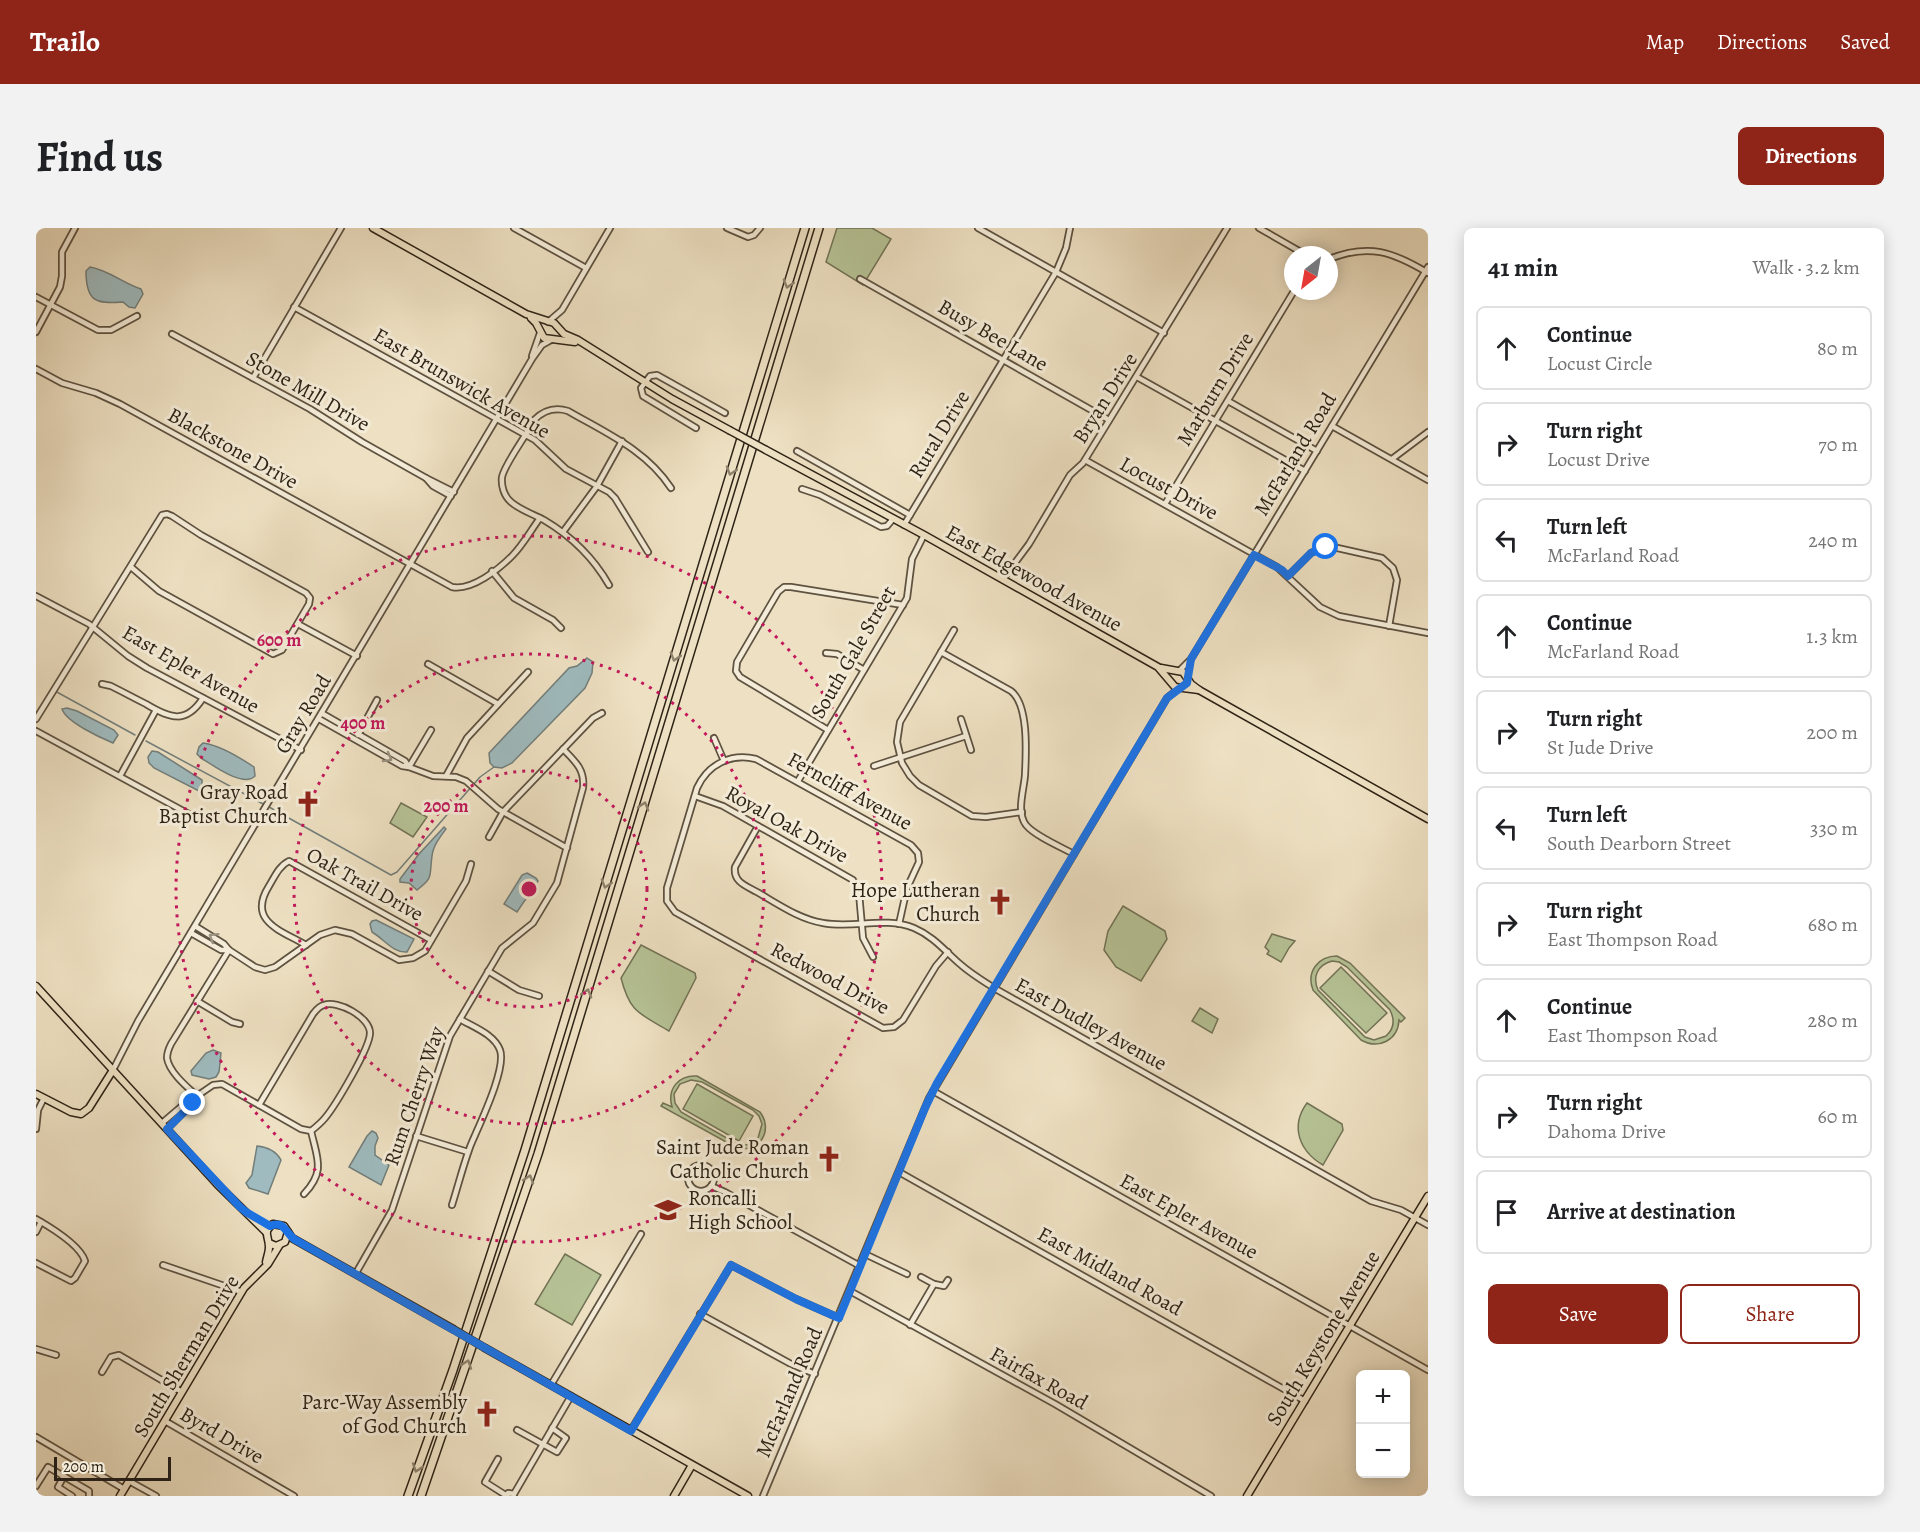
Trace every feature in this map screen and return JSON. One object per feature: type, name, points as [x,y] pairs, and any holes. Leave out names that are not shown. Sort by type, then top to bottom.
[{"type":"highway","points":[[408,1496],[453,1370],[525,1150],[805,228]]},
{"type":"highway","points":[[422,1496],[538,1154],[819,228]]},
{"type":"main road","points":[[373,228],[526,314],[554,323],[558,327],[558,334],[552,340],[544,338],[536,323],[526,314]]},
{"type":"main road","points":[[540,333],[543,324],[548,322]]},
{"type":"main road","name":"East Edgewood Avenue","points":[[558,327],[564,334],[644,382],[1158,667],[1180,688],[1199,690]]},
{"type":"main road","name":"East Edgewood Avenue","points":[[552,340],[581,343]]},
{"type":"main road","name":"East Edgewood Avenue","points":[[1158,667],[1178,671],[1199,690],[1428,819]]},
{"type":"main road","points":[[1171,681],[1172,674],[1178,671]]},
{"type":"main road","points":[[1180,688],[1187,683],[1187,677]]},
{"type":"main road","points":[[36,986],[246,1212],[268,1229],[269,1243],[311,1249],[321,1254]]},
{"type":"main road","name":"Gray Road","points":[[44,1098],[71,1112],[81,1114],[89,1108],[113,1070]]},
{"type":"main road","points":[[36,1094],[44,1098]]},
{"type":"main road","name":"South Keystone Avenue","points":[[1247,1496],[1428,1196]]},
{"type":"main road","points":[[268,1229],[280,1224],[292,1238],[748,1496]]},
{"type":"main road","points":[[282,1244],[288,1232]]},
{"type":"main road","name":"South Sherman Drive","points":[[264,1267],[269,1243]]},
{"type":"main road","name":"South Sherman Drive","points":[[120,1496],[242,1292],[282,1244]]},
{"type":"main road","points":[[674,1496],[692,1465]]},
{"type":"street","points":[[36,332],[61,284],[63,249],[75,228]]},
{"type":"street","points":[[253,378],[341,228]]},
{"type":"street","points":[[514,228],[586,268]]},
{"type":"street","points":[[558,327],[562,310],[610,228]]},
{"type":"street","points":[[727,228],[748,237],[756,234],[760,228]]},
{"type":"street","points":[[978,228],[1164,333]]},
{"type":"street","name":"Rural Drive","points":[[904,525],[1056,272],[1066,248],[1070,228]]},
{"type":"street","name":"Bryan Drive","points":[[1003,579],[1029,544],[1070,475],[1085,460],[1227,228]]},
{"type":"street","points":[[1259,228],[1290,246]]},
{"type":"street","points":[[1338,256],[1357,251],[1379,251],[1398,256],[1427,270]]},
{"type":"street","name":"McFarland Road","points":[[1178,671],[1191,659],[1427,270]]},
{"type":"street","name":"Busy Bee Lane","points":[[860,279],[1109,420]]},
{"type":"street","points":[[36,297],[94,328],[105,331],[116,328],[137,316]]},
{"type":"street","name":"Marburn Drive","points":[[1165,504],[1289,300]]},
{"type":"street","name":"East Brunswick Avenue","points":[[294,307],[536,440],[566,469],[609,492],[620,502],[648,552]]},
{"type":"street","points":[[548,322],[562,310]]},
{"type":"street","name":"Gray Road","points":[[532,359],[540,333]]},
{"type":"street","name":"Stone Mill Drive","points":[[172,334],[318,413],[362,442],[452,494]]},
{"type":"street","name":"Gray Road","points":[[113,1070],[138,1021],[532,359],[544,343],[552,340]]},
{"type":"street","name":"Blackstone Drive","points":[[36,369],[62,383],[96,393],[120,404],[447,584],[457,588],[473,585],[492,571]]},
{"type":"street","points":[[644,382],[651,375],[657,375],[725,413]]},
{"type":"street","points":[[1137,377],[1305,471]]},
{"type":"street","name":"East Edgewood Avenue","points":[[644,382],[641,391],[643,396],[696,428]]},
{"type":"street","points":[[1228,401],[1317,451]]},
{"type":"street","points":[[609,585],[587,554],[563,532],[515,506],[507,498],[502,488],[504,472],[526,435],[539,415],[547,410],[568,411],[622,441],[650,462],[671,488]]},
{"type":"street","points":[[1332,426],[1428,480]]},
{"type":"street","points":[[1392,459],[1428,432]]},
{"type":"street","points":[[563,532],[597,486],[622,441]]},
{"type":"street","points":[[797,452],[910,515]]},
{"type":"street","name":"Locust Drive","points":[[1085,460],[1282,570],[1327,611],[1339,616],[1428,633]]},
{"type":"street","name":"East Edgewood Avenue","points":[[802,489],[820,495],[881,527],[887,526],[892,519]]},
{"type":"street","points":[[36,718],[162,515],[172,516],[201,535],[306,593],[310,598],[282,650],[277,654],[270,653],[169,597],[131,567]]},
{"type":"street","points":[[540,518],[513,556],[492,571],[514,598],[553,620],[561,628]]},
{"type":"street","name":"South Gale Street","points":[[798,781],[903,605],[909,591],[912,559],[924,536]]},
{"type":"street","points":[[1288,576],[1311,553],[1321,548],[1334,547],[1382,558],[1393,568],[1397,580],[1389,626]]},
{"type":"street","points":[[828,730],[739,676],[736,671],[736,662],[783,588],[791,587],[903,605]]},
{"type":"street","name":"East Epler Avenue","points":[[36,597],[85,622],[141,664],[301,750]]},
{"type":"street","points":[[298,624],[357,656]]},
{"type":"street","points":[[954,630],[900,722],[897,742],[900,758],[908,773],[919,785],[972,816],[986,817],[1022,812]]},
{"type":"street","points":[[826,652],[837,654],[864,670]]},
{"type":"street","points":[[941,652],[1011,691],[1017,697],[1022,708],[1024,730],[1025,774],[1022,812],[1025,823],[1032,830],[1074,854]]},
{"type":"street","name":"McFarland Road","points":[[1187,677],[1191,659]]},
{"type":"street","points":[[428,664],[498,704]]},
{"type":"street","points":[[446,776],[467,738],[528,672]]},
{"type":"street","name":"McFarland Road","points":[[763,1496],[933,1090],[1167,698],[1171,681]]},
{"type":"street","points":[[102,684],[111,686],[172,717],[181,717],[198,706],[203,698]]},
{"type":"street","name":"McFarland Road","points":[[1167,698],[1180,688]]},
{"type":"street","points":[[357,737],[377,700]]},
{"type":"street","points":[[120,776],[156,710]]},
{"type":"street","points":[[489,837],[502,812],[593,718],[602,713]]},
{"type":"street","points":[[322,714],[402,766],[433,776],[461,779],[472,786],[491,805],[567,848]]},
{"type":"street","points":[[319,719],[357,737]]},
{"type":"street","points":[[961,719],[971,750]]},
{"type":"street","points":[[409,767],[430,730]]},
{"type":"street","points":[[36,731],[198,819],[209,821]]},
{"type":"street","points":[[874,766],[966,736]]},
{"type":"street","points":[[694,796],[705,775],[724,761],[714,738]]},
{"type":"street","name":"Rum Cherry Way","points":[[356,1273],[392,1210],[447,1043],[506,943],[536,920],[557,883],[584,777],[581,767],[563,749]]},
{"type":"street","name":"Ferncliff Avenue","points":[[724,761],[738,757],[756,759],[910,843],[919,855],[919,864],[907,888],[899,924]]},
{"type":"street","name":"Royal Oak Drive","points":[[694,796],[720,805],[853,880],[860,893],[864,942],[873,957]]},
{"type":"street","name":"Redwood Drive","points":[[694,796],[666,888],[666,897],[671,908],[722,939],[883,1028],[894,1027],[903,1020],[936,966],[948,952]]},
{"type":"street","name":"East Dudley Avenue","points":[[758,826],[735,866],[736,877],[740,882],[808,919],[833,924],[884,922],[899,924],[927,934],[964,968],[994,988],[1371,1201],[1401,1210],[1428,1226]]},
{"type":"street","name":"Oak Trail Drive","points":[[306,945],[264,919],[261,911],[263,894],[282,865],[289,861],[431,940]]},
{"type":"street","points":[[195,926],[255,967],[265,970],[275,967],[320,935],[335,930],[352,934],[391,957],[406,960],[425,951],[466,881],[471,864]]},
{"type":"street","points":[[191,933],[221,950],[229,950]]},
{"type":"street","points":[[197,1096],[172,1068],[167,1057],[171,1044],[229,950]]},
{"type":"street","points":[[488,971],[519,990],[539,996]]},
{"type":"street","points":[[197,1001],[232,1022],[240,1024]]},
{"type":"street","points":[[259,1105],[320,1006],[332,1004],[350,1011],[365,1020],[368,1025],[370,1032],[367,1049],[326,1117],[311,1131]]},
{"type":"street","points":[[452,1205],[468,1152],[486,1110],[501,1065],[498,1046],[490,1037],[460,1019]]},
{"type":"street","points":[[164,1126],[189,1100],[213,1085],[222,1084],[301,1129],[311,1131]]},
{"type":"street","name":"East Epler Avenue","points":[[933,1090],[1428,1370]]},
{"type":"street","points":[[36,1129],[38,1110],[44,1098]]},
{"type":"street","points":[[304,1194],[316,1182],[318,1170],[311,1131]]},
{"type":"street","points":[[416,1136],[468,1152]]},
{"type":"street","points":[[700,1165],[711,1169],[714,1176],[711,1186],[705,1191],[693,1189],[688,1179],[692,1168],[700,1165]]},
{"type":"street","name":"East Midland Road","points":[[898,1172],[1305,1401]]},
{"type":"street","points":[[711,1186],[860,1266]]},
{"type":"street","points":[[36,1232],[39,1221],[66,1239],[85,1259],[75,1278],[70,1282],[36,1263]]},
{"type":"street","points":[[551,1385],[641,1234]]},
{"type":"street","points":[[865,1254],[907,1274]]},
{"type":"street","points":[[163,1265],[242,1292]]},
{"type":"street","points":[[631,1431],[731,1265],[796,1299],[839,1318]]},
{"type":"street","points":[[921,1277],[944,1286],[948,1280]]},
{"type":"street","points":[[909,1325],[934,1284]]},
{"type":"street","name":"Fairfax Road","points":[[850,1291],[1054,1404],[1211,1496]]},
{"type":"street","points":[[700,1314],[791,1364],[815,1374]]},
{"type":"street","points":[[36,1349],[56,1354]]},
{"type":"street","name":"Byrd Drive","points":[[102,1372],[115,1354],[182,1392]]},
{"type":"street","points":[[498,1459],[485,1482],[507,1496],[508,1493],[515,1495],[571,1396]]},
{"type":"street","name":"Byrd Drive","points":[[165,1421],[294,1496]]},
{"type":"street","points":[[517,1430],[557,1452],[566,1440],[565,1436],[552,1428]]},
{"type":"street","points":[[36,1437],[124,1489]]},
{"type":"street","points":[[36,1486],[48,1467],[89,1491],[89,1496]]},
{"type":"street","points":[[64,1476],[58,1487],[72,1496]]},
{"type":"street","points":[[129,1481],[156,1496]]},
{"type":"green space","points":[[837,228],[872,228],[891,239],[863,285],[826,262]]},
{"type":"green space","points":[[401,803],[427,817],[413,837],[390,823]]},
{"type":"green space","points":[[1123,906],[1165,931],[1167,939],[1141,981],[1116,967],[1104,950],[1108,931]]},
{"type":"green space","points":[[1272,934],[1295,941],[1281,962],[1267,954],[1269,951],[1265,947]]},
{"type":"green space","points":[[641,945],[695,973],[696,978],[669,1031],[637,1011],[624,990],[621,978]]},
{"type":"green space","points":[[1337,956],[1350,963],[1405,1018],[1401,1022],[1399,1020],[1398,1027],[1391,1038],[1374,1044],[1361,1040],[1313,990],[1311,977],[1315,966],[1330,957]],"holes":[[[1332,961],[1347,967],[1390,1010],[1393,1024],[1386,1036],[1374,1040],[1365,1037],[1318,990],[1316,976],[1320,968]]]},
{"type":"green space","points":[[1341,967],[1387,1013],[1366,1033],[1320,988]]},
{"type":"green space","points":[[1200,1008],[1218,1019],[1212,1033],[1192,1021]]},
{"type":"green space","points":[[690,1076],[697,1076],[760,1112],[764,1119],[765,1133],[758,1144],[745,1149],[737,1148],[661,1106],[663,1103],[672,1107],[673,1089],[679,1081]],"holes":[[[691,1080],[702,1082],[753,1110],[759,1116],[762,1124],[758,1138],[749,1145],[737,1144],[681,1112],[675,1103],[674,1094],[680,1084]]]},
{"type":"green space","points":[[697,1084],[753,1116],[739,1141],[683,1109]]},
{"type":"green space","points":[[1307,1103],[1342,1124],[1343,1130],[1323,1165],[1308,1153],[1300,1137],[1299,1120]]},
{"type":"green space","points":[[565,1254],[601,1275],[572,1325],[535,1304]]},
{"type":"water","points":[[90,267],[141,289],[143,294],[135,308],[123,302],[94,299],[86,281],[86,271]]},
{"type":"water","points":[[587,658],[593,662],[592,673],[585,688],[512,763],[502,768],[494,767],[490,763],[489,753],[569,668],[577,666]]},
{"type":"water","points":[[67,708],[114,730],[118,735],[113,743],[84,729],[70,719],[62,709]]},
{"type":"water","points":[[203,743],[223,749],[248,763],[254,767],[255,776],[250,779],[236,777],[201,758],[197,754]]},
{"type":"water","points":[[152,751],[158,752],[202,780],[199,791],[154,768],[149,763],[148,757]]},
{"type":"water","points":[[444,827],[446,829],[434,849],[430,876],[426,882],[417,890],[409,883],[400,882],[419,854]]},
{"type":"water","points":[[527,873],[538,881],[517,912],[504,904],[522,875]]},
{"type":"water","points":[[376,920],[414,939],[407,952],[393,948],[372,932],[370,924]]},
{"type":"water","points":[[213,1050],[221,1053],[219,1072],[216,1077],[209,1079],[192,1075],[191,1071],[206,1053]]},
{"type":"water","points":[[372,1131],[378,1138],[375,1155],[389,1165],[381,1185],[349,1167]]},
{"type":"water","points":[[257,1146],[271,1150],[281,1160],[268,1194],[249,1188],[246,1183],[252,1175]]},
{"type":"waterway","points":[[55,691],[135,735]]},
{"type":"waterway","points":[[146,741],[265,805]]},
{"type":"waterway","points":[[269,807],[391,875],[397,872],[480,777],[494,767]]},
{"type":"place","name":"Gray Road Baptist Church","points":[[308,804]]},
{"type":"place","name":"Hope Lutheran Church","points":[[1000,902]]},
{"type":"place","name":"Saint Jude Roman Catholic Church","points":[[829,1159]]},
{"type":"place","name":"Roncalli High School","points":[[668,1210]]},
{"type":"place","name":"Parc-Way Assembly of God Church","points":[[487,1414]]},
{"type":"route","points":[[193,1103],[167,1129],[246,1212],[270,1226],[280,1224],[284,1226],[294,1239],[312,1247],[631,1431],[731,1265],[796,1299],[839,1318],[937,1083],[1167,698],[1187,683],[1191,659],[1254,555],[1282,570],[1288,576],[1311,553],[1326,547]]}]
